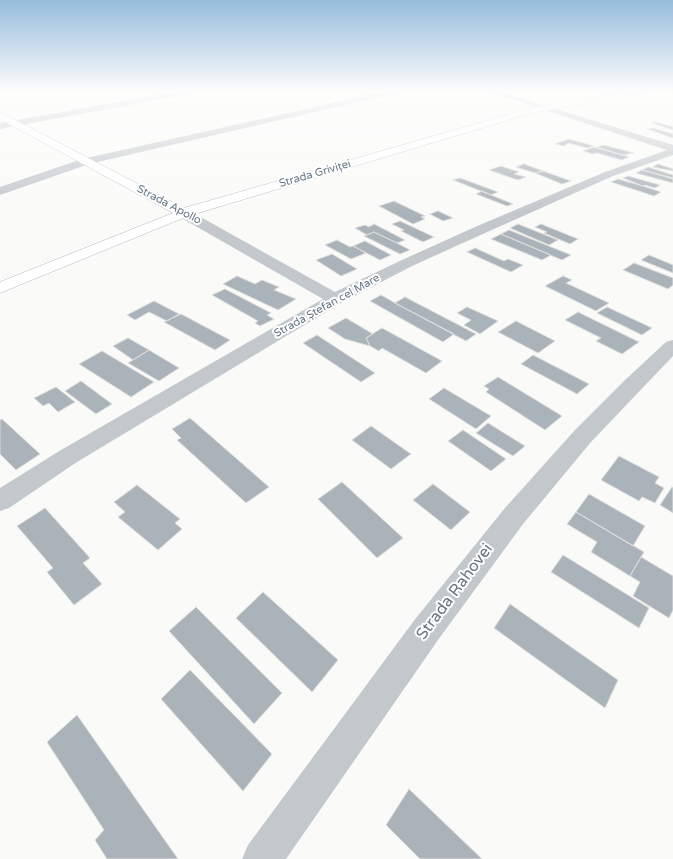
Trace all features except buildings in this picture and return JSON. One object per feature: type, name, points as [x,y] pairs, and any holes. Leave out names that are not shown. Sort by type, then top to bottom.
[{"type":"main road","name":"Strada Apollo","points":[[30,132],[183,213]]},
{"type":"main road","name":"Strada Griviței","points":[[0,288],[183,213],[458,132]]},
{"type":"street","points":[[0,191],[86,161],[215,132]]},
{"type":"street","points":[[621,132],[673,149]]},
{"type":"street","name":"Strada Ștefan cel Mare","points":[[0,501],[69,456],[335,299],[413,260],[480,230],[609,174],[673,149]]},
{"type":"street","name":"Strada Apollo","points":[[183,213],[335,299]]},
{"type":"street","name":"Strada Rahovei","points":[[262,859],[427,629],[514,516],[583,436],[673,346]]}]
